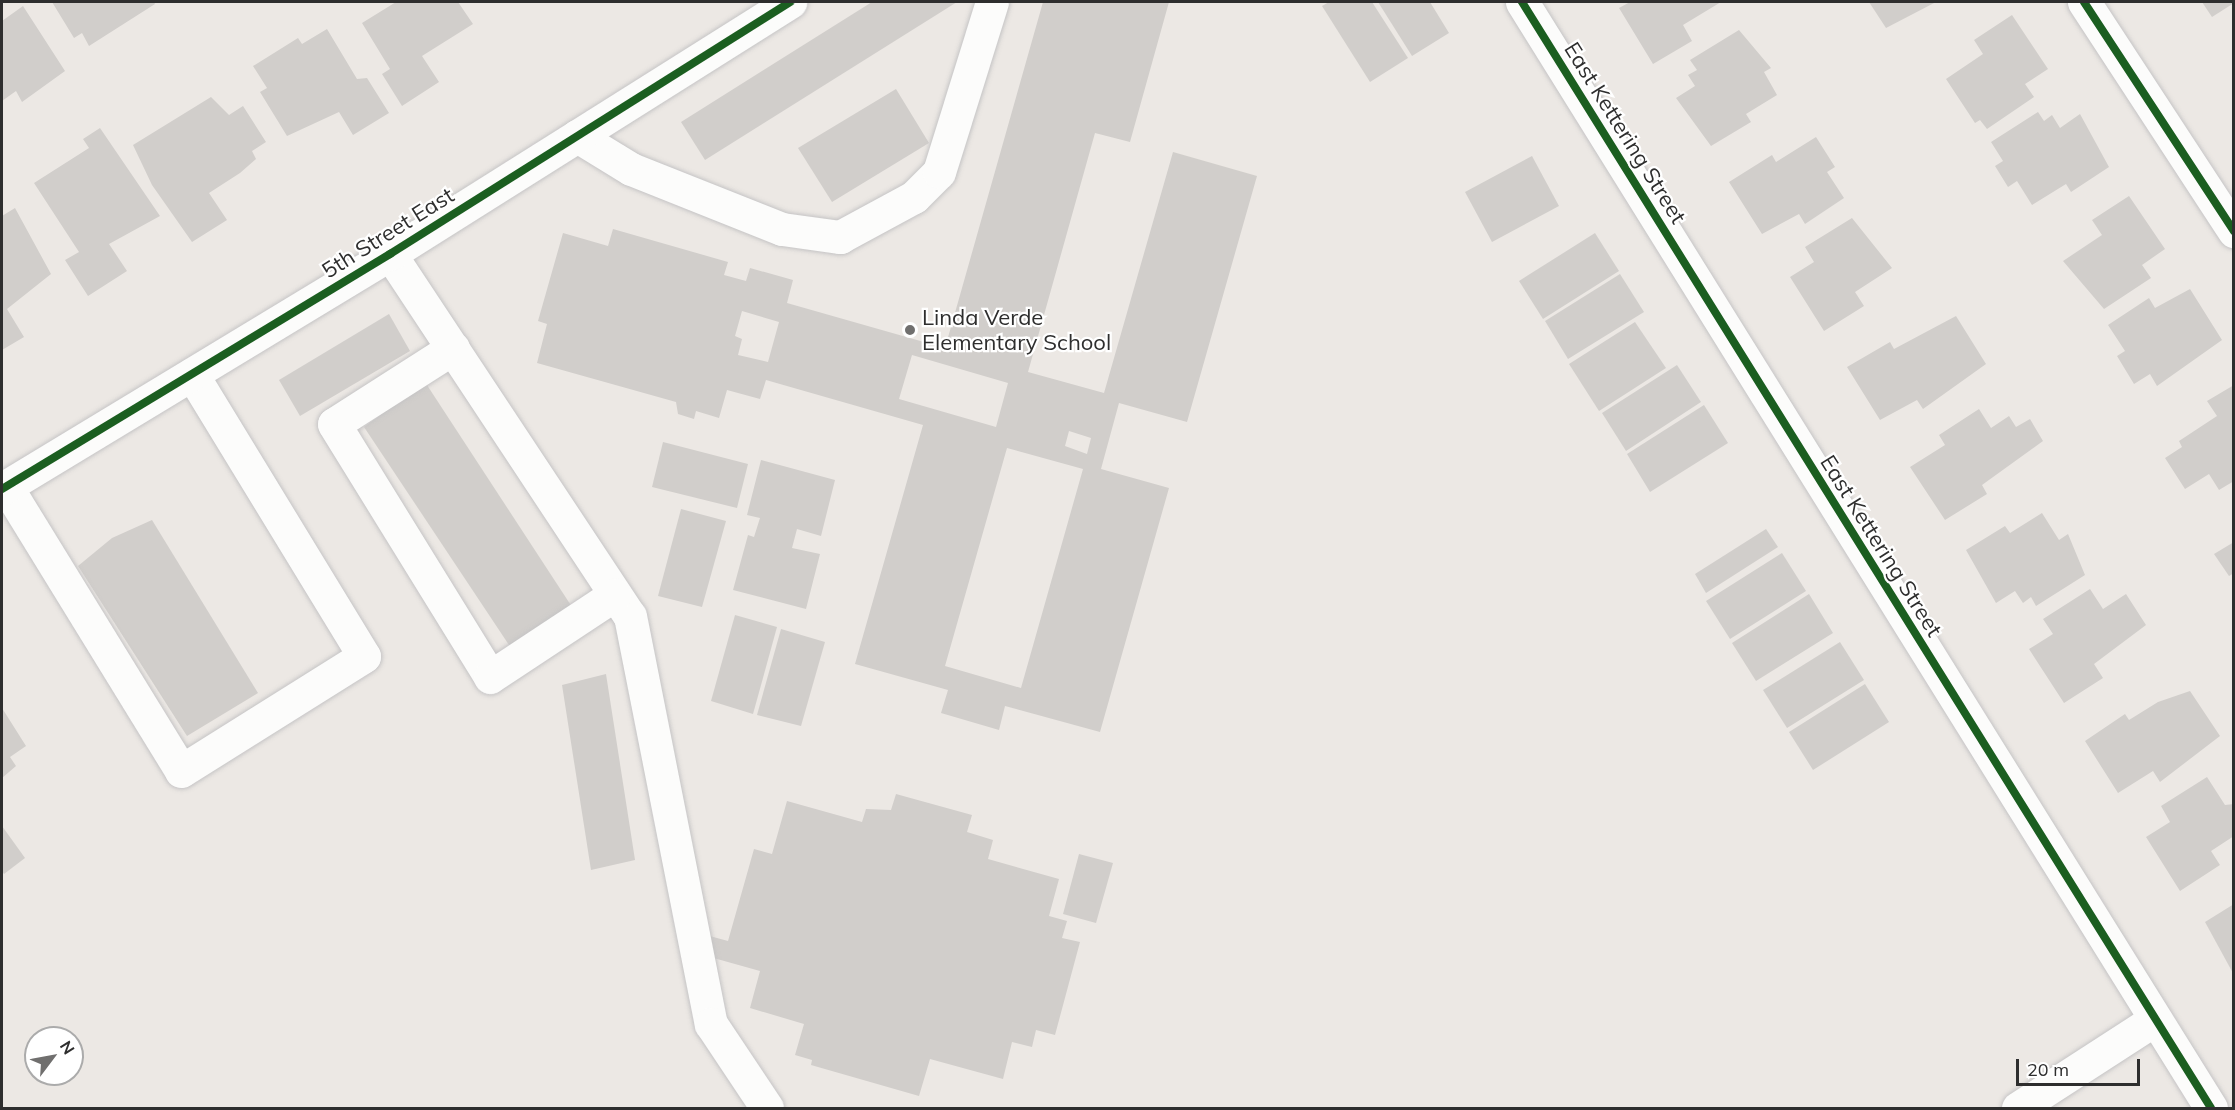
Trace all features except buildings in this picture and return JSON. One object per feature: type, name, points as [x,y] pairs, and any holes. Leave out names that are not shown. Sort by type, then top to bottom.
[{"type":"street","name":"5th Street East","points":[[4,488],[390,254],[790,2]]},
{"type":"street","points":[[577,136],[631,170],[782,229],[840,237],[882,218],[939,172],[992,2]]},
{"type":"street","name":"East Kettering Street","points":[[1522,2],[2154,1020],[2211,1108]]},
{"type":"street","points":[[2084,2],[2234,231]]},
{"type":"street","points":[[390,254],[630,616],[711,1024],[768,1108]]},
{"type":"street","points":[[453,348],[334,424],[490,677],[614,595]]},
{"type":"street","points":[[4,488],[181,771],[364,656],[192,374]]},
{"type":"street","points":[[2018,1108],[2154,1020]]},
{"type":"cycle path","points":[[2,489],[390,254],[790,2]]},
{"type":"cycle path","points":[[1522,2],[2211,1108]]},
{"type":"cycle path","points":[[2084,2],[2234,231]]},
{"type":"place","name":"Linda Verde Elementary School","points":[[910,330]]}]
